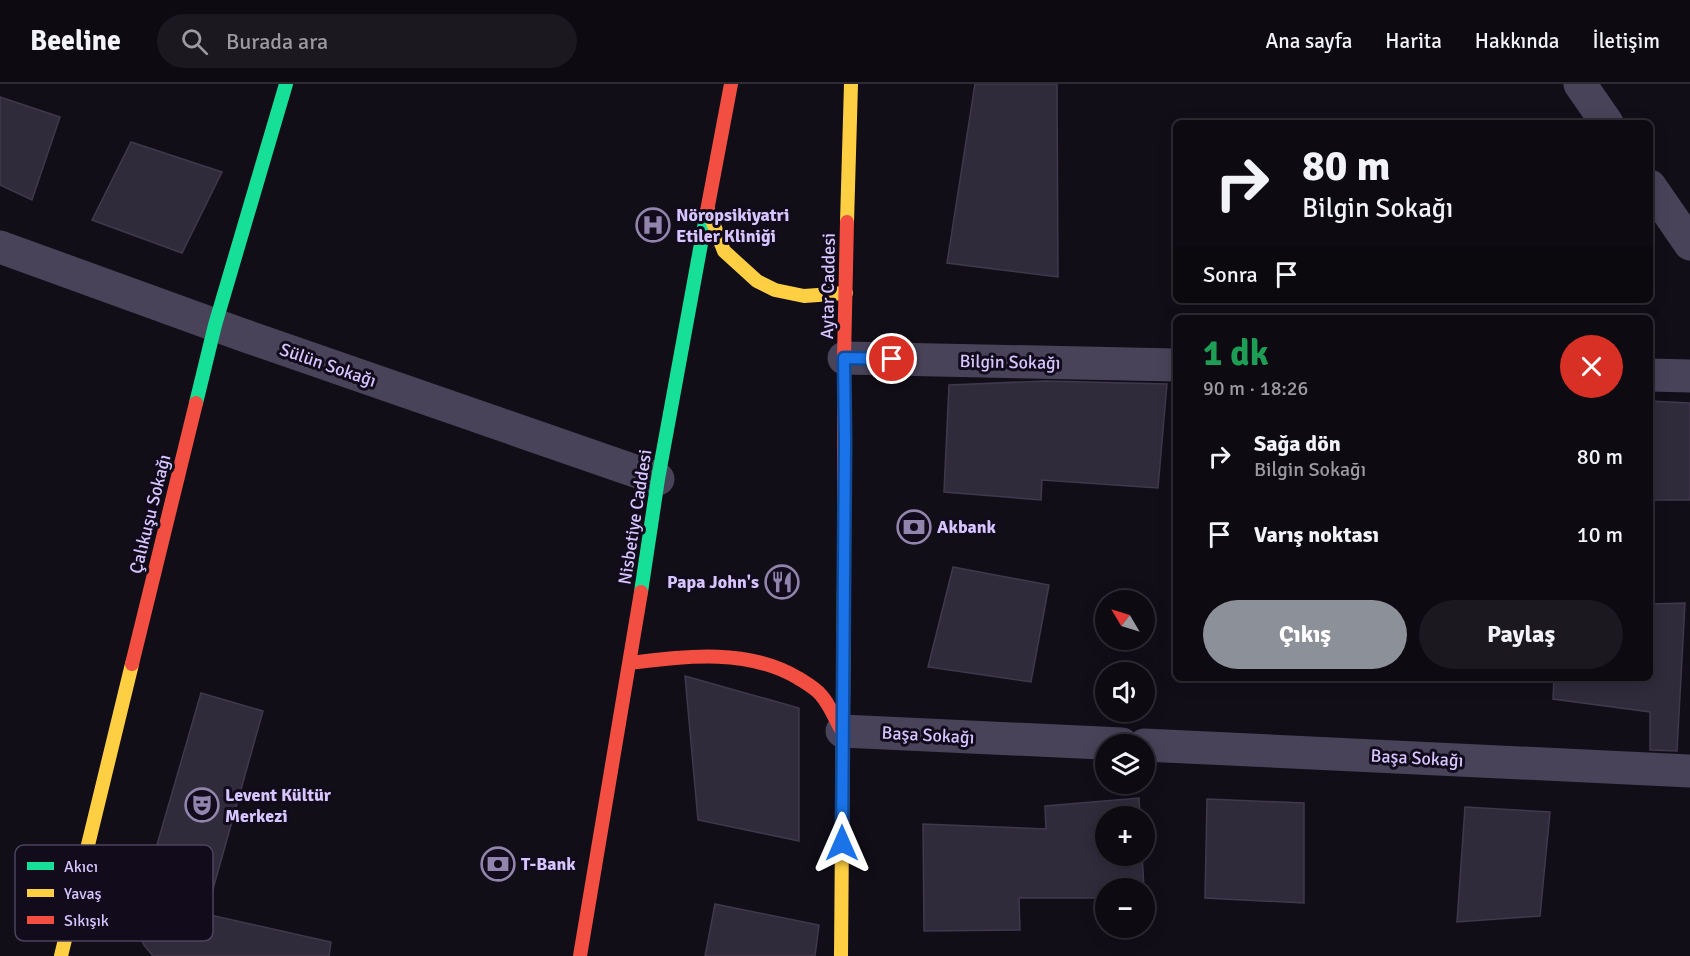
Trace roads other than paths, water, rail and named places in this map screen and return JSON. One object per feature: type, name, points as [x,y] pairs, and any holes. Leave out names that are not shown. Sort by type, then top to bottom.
[{"type":"main road","name":"Çalıkuşu Sokağı","points":[[88,845],[215,325],[286,84]]},
{"type":"main road","name":"Nisbetiye Caddesi","points":[[580,956],[630,663],[658,479],[731,84]]},
{"type":"main road","name":"Aytar Caddesi","points":[[841,956],[844,358],[851,84]]},
{"type":"main road","points":[[708,210],[724,251],[757,281],[775,290],[804,296],[846,293]]},
{"type":"main road","points":[[630,663],[714,656],[761,662],[793,674],[820,693],[842,731]]},
{"type":"main road","name":"Çalıkuşu Sokağı","points":[[61,956],[65,941]]},
{"type":"street","points":[[1580,84],[1605,120]]},
{"type":"street","points":[[1653,190],[1690,244]]},
{"type":"street","name":"Sülün Sokağı","points":[[0,247],[215,325],[658,479]]},
{"type":"street","name":"Bilgin Sokağı","points":[[844,358],[1173,365]]},
{"type":"street","points":[[1653,375],[1690,376]]},
{"type":"street","name":"Başa Sokağı","points":[[842,731],[1095,743]]},
{"type":"street","name":"Başa Sokağı","points":[[1155,746],[1690,771]]},
{"type":"place","name":"Nöropsikiyatri Etiler Kliniği","points":[[653,225]]},
{"type":"place","name":"Akbank","points":[[914,527]]},
{"type":"place","name":"Papa John's","points":[[782,582]]},
{"type":"place","name":"Levent Kültür Merkezi","points":[[202,805]]},
{"type":"place","name":"T-Bank","points":[[498,864]]}]
